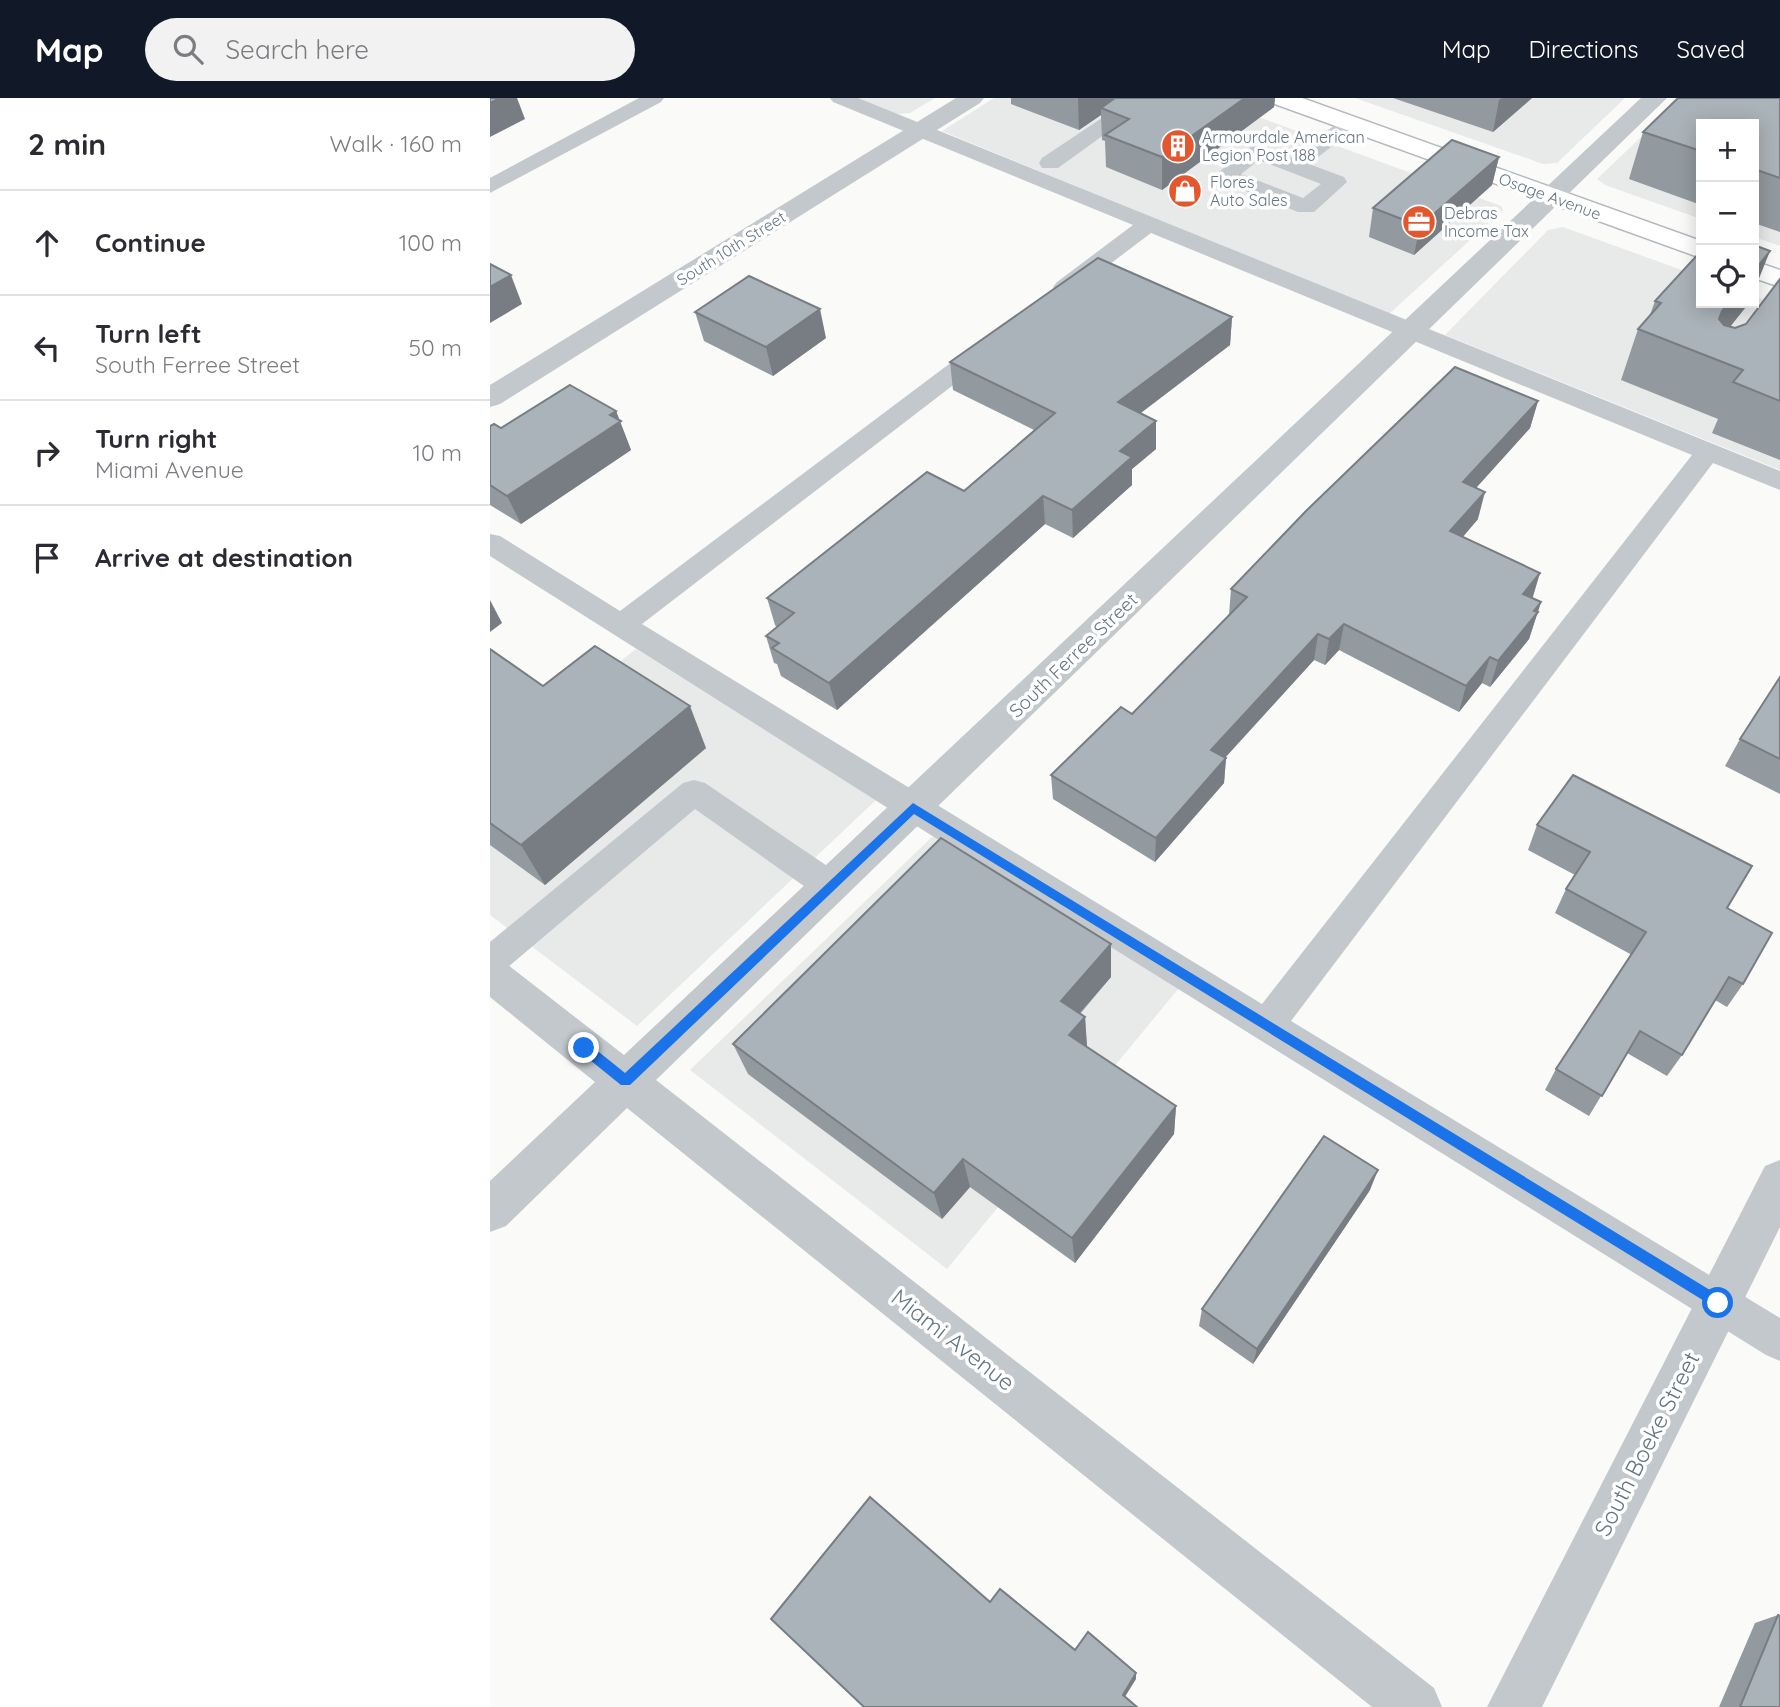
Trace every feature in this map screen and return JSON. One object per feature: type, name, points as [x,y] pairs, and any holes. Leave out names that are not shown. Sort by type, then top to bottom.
[{"type":"street","name":"South 10th Street","points":[[490,398],[972,98]]},
{"type":"street","name":"Osage Avenue","points":[[1280,98],[1696,248]]},
{"type":"street","name":"South Ferree Street","points":[[490,1211],[1655,98]]},
{"type":"street","points":[[1759,273],[1775,287]]},
{"type":"street","name":"Miami Avenue","points":[[490,974],[1415,1707]]},
{"type":"street","name":"South Boeke Street","points":[[1514,1707],[1780,1181]]},
{"type":"lane","points":[[490,187],[654,98]]},
{"type":"lane","points":[[840,98],[922,129],[1780,481]]},
{"type":"lane","points":[[1050,163],[1145,98]]},
{"type":"lane","points":[[1294,166],[1350,123]]},
{"type":"lane","points":[[1050,299],[1150,223]]},
{"type":"lane","points":[[620,626],[1006,332]]},
{"type":"lane","points":[[1267,1025],[1709,452]]},
{"type":"lane","points":[[490,543],[913,808],[1780,1341]]},
{"type":"lane","points":[[490,962],[694,792],[830,886]]},
{"type":"shaded area","points":[[850,98],[935,98],[910,113],[898,114]]},
{"type":"shaded area","points":[[994,98],[1207,98],[1501,206],[1503,210],[1388,315],[942,131]]},
{"type":"shaded area","points":[[1355,98],[1625,98],[1557,163],[1543,164]]},
{"type":"shaded area","points":[[1682,98],[1780,122],[1780,246],[1759,239],[1759,119],[1696,119],[1696,217],[1605,185],[1597,179]]},
{"type":"shaded area","points":[[1563,227],[1696,275],[1696,308],[1759,308],[1759,298],[1780,306],[1780,470],[1445,335],[1548,230]]},
{"type":"shaded area","points":[[636,649],[876,800],[637,1026],[490,915],[490,762]]},
{"type":"shaded area","points":[[934,835],[1179,988],[947,1269],[690,1070]]},
{"type":"building","points":[[1115,98],[1245,98],[1162,157],[1105,135],[1129,119],[1101,108]]},
{"type":"building","points":[[1678,98],[1780,98],[1780,178],[1759,171],[1759,119],[1696,119],[1696,149],[1643,132]]},
{"type":"building","points":[[1452,140],[1499,157],[1420,226],[1373,208]]},
{"type":"building","points":[[1759,247],[1770,251],[1759,265]]},
{"type":"building","points":[[1696,256],[1696,308],[1725,308],[1719,319],[1724,325],[1735,328],[1746,324],[1780,279],[1780,401],[1733,382],[1743,370],[1638,329],[1661,303],[1655,301]]},
{"type":"building","points":[[1098,258],[1232,317],[1118,402],[1156,421],[1120,451],[1132,457],[1072,510],[1043,496],[829,683],[772,648],[779,643],[766,636],[794,613],[767,598],[927,472],[964,491],[1055,413],[950,362]]},
{"type":"building","points":[[490,264],[511,275],[490,287]]},
{"type":"building","points":[[749,276],[820,309],[766,347],[695,312]]},
{"type":"building","points":[[1455,367],[1538,401],[1463,482],[1485,492],[1450,531],[1540,573],[1523,594],[1541,602],[1534,611],[1538,612],[1498,661],[1490,657],[1466,686],[1344,624],[1329,639],[1318,634],[1211,750],[1226,758],[1156,838],[1051,775],[1121,707],[1132,714],[1247,597],[1231,589],[1306,511]]},
{"type":"building","points":[[570,385],[616,411],[610,415],[621,421],[507,496],[490,485],[490,426],[494,424],[501,428]]},
{"type":"building","points":[[595,646],[690,706],[521,845],[490,823],[490,649],[543,686]]},
{"type":"building","points":[[1780,677],[1780,759],[1740,739]]},
{"type":"building","points":[[1573,775],[1752,866],[1727,908],[1772,933],[1743,984],[1729,977],[1682,1055],[1640,1031],[1602,1096],[1556,1069],[1646,932],[1566,889],[1590,852],[1537,825]]},
{"type":"building","points":[[941,838],[1111,944],[1061,1001],[1085,1017],[1069,1035],[1176,1106],[1072,1238],[963,1159],[934,1193],[733,1044]]},
{"type":"building","points":[[1324,1136],[1378,1170],[1257,1349],[1202,1309]]},
{"type":"building","points":[[870,1497],[990,1602],[1000,1589],[1075,1650],[1088,1632],[1136,1673],[1123,1695],[1137,1707],[864,1707],[771,1619]]},
{"type":"building","points":[[1778,1615],[1780,1707],[1740,1707]]},
{"type":"place","name":"Armourdale American Legion Post 188","points":[[1178,146]]},
{"type":"place","name":"Flores Auto Sales","points":[[1185,191]]},
{"type":"place","name":"Debras Income Tax","points":[[1419,222]]},
{"type":"route","points":[[584,1048],[626,1081],[913,808],[1718,1303]]}]
